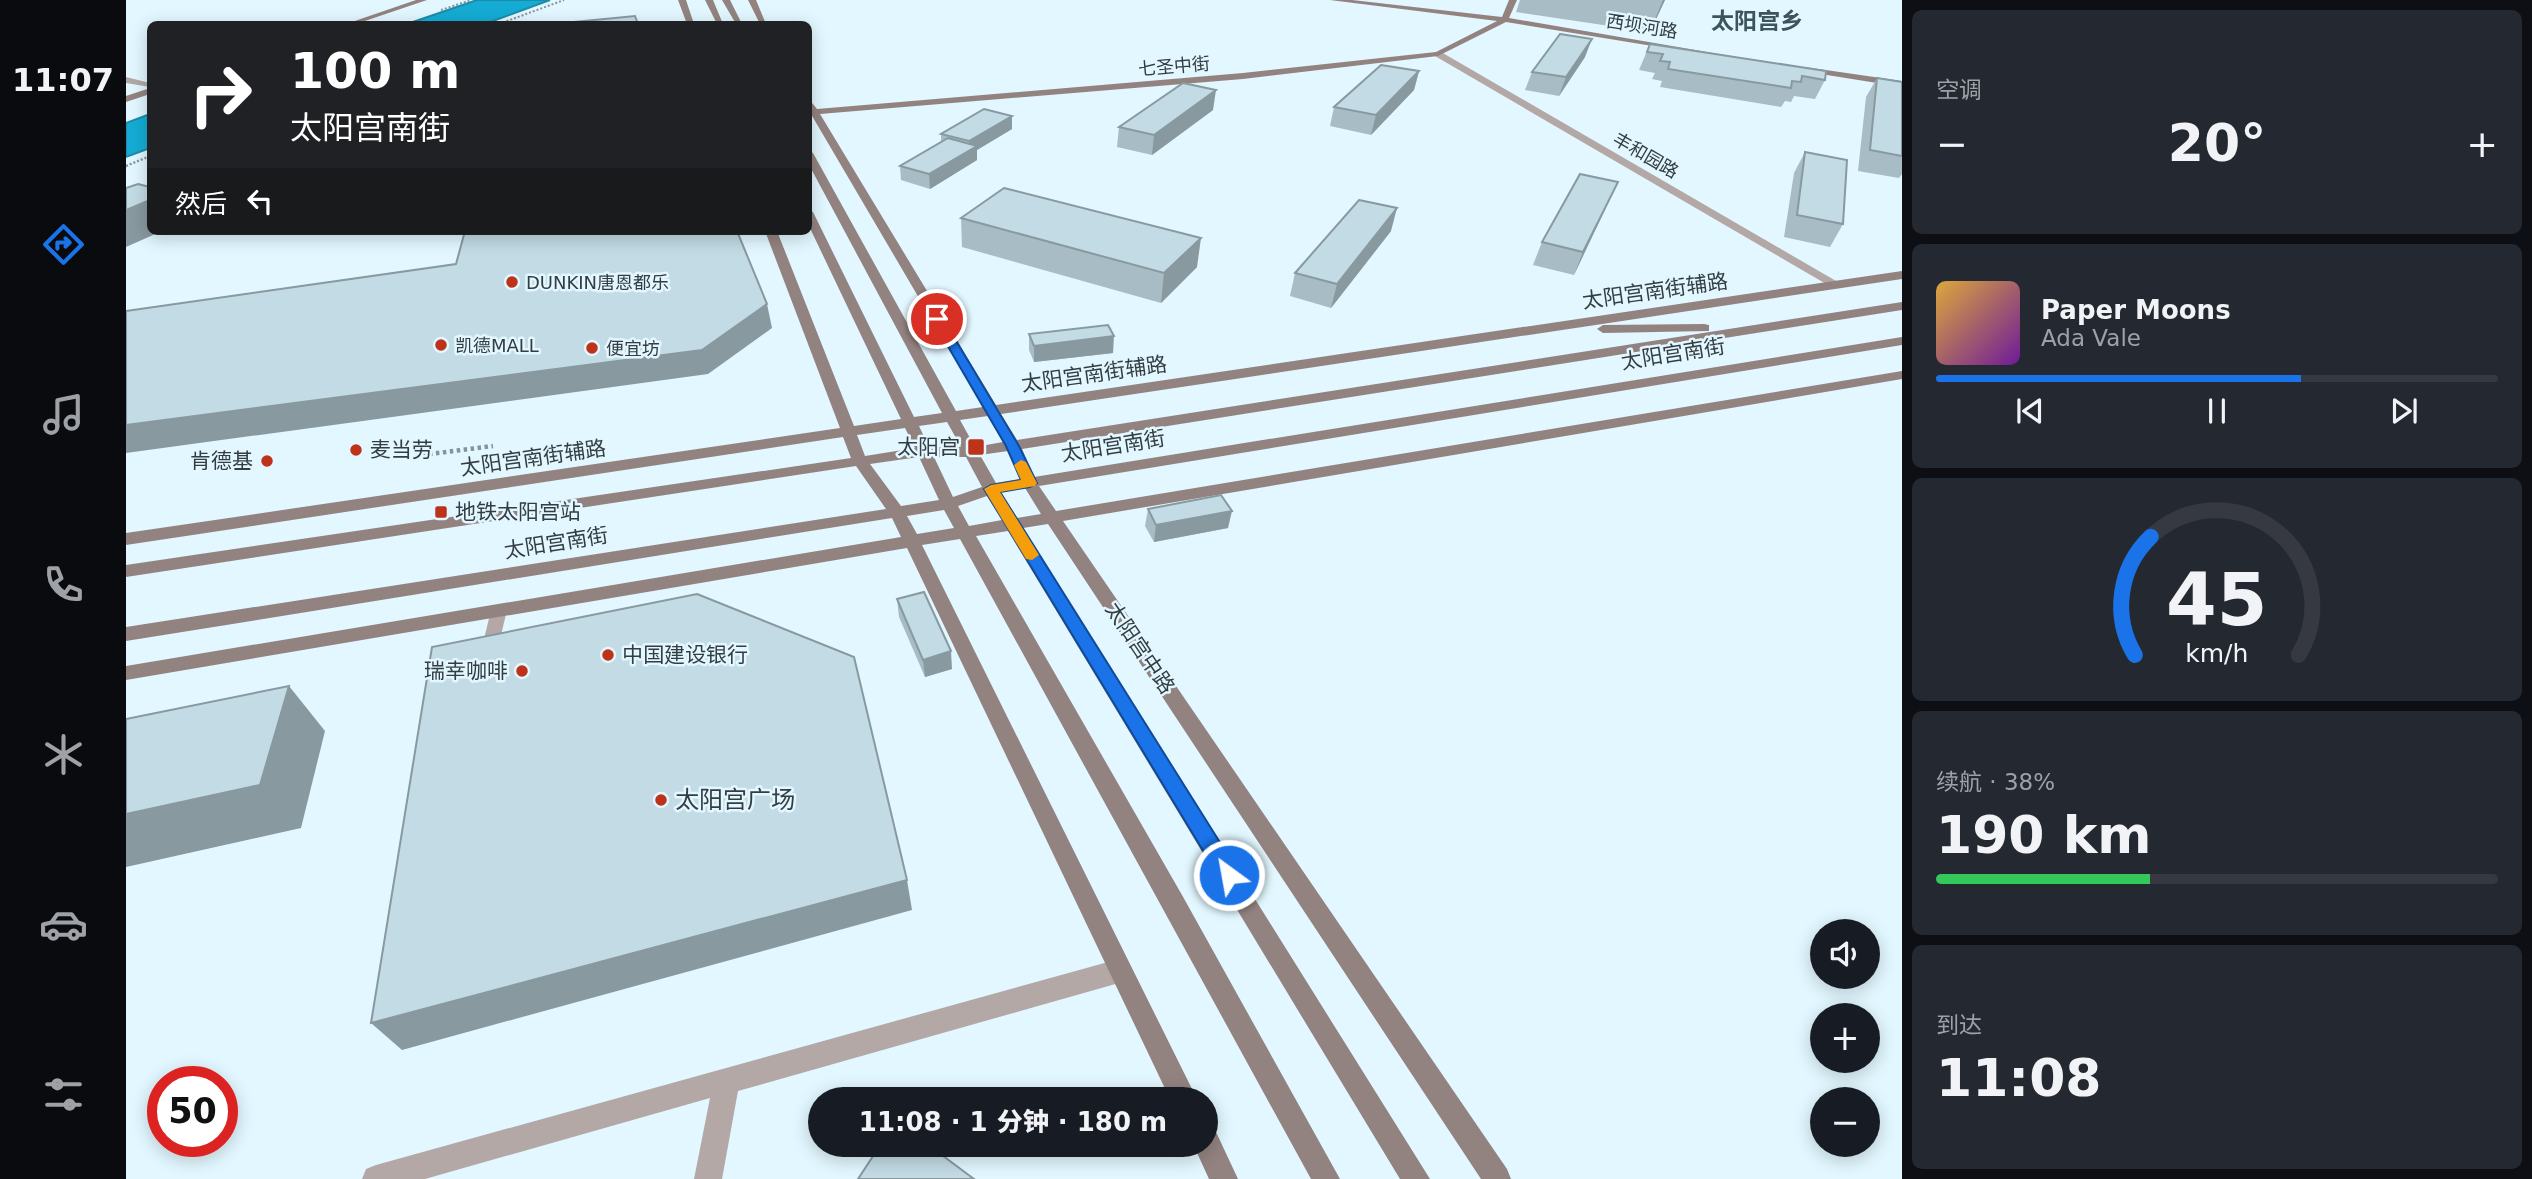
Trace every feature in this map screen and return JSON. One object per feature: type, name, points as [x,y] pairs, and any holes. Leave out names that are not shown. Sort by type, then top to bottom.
[{"type":"street","points":[[359,21],[423,0]]},
{"type":"street","points":[[682,0],[690,21]]},
{"type":"street","points":[[709,0],[719,21]]},
{"type":"street","points":[[726,0],[737,21]]},
{"type":"street","points":[[752,0],[762,21]]},
{"type":"street","name":"西坝河路","points":[[1334,0],[1505,20],[1737,58]]},
{"type":"street","points":[[1505,20],[1513,0]]},
{"type":"street","name":"七圣中街","points":[[812,107],[1242,76],[1438,54],[1505,20]]},
{"type":"street","name":"丰和园路","points":[[1438,54],[1837,285]]},
{"type":"street","points":[[1792,66],[1902,84]]},
{"type":"street","points":[[126,80],[147,84]]},
{"type":"street","points":[[126,99],[147,92]]},
{"type":"street","name":"太阳宫中路","points":[[812,107],[1013,446],[1030,483],[1497,1179]]},
{"type":"street","name":"太阳宫中路","points":[[812,160],[991,489],[1416,1179]]},
{"type":"street","points":[[812,220],[948,504],[1174,903],[1326,1179]]},
{"type":"street","points":[[773,235],[860,461],[898,513],[1119,971],[1178,1087]]},
{"type":"street","name":"太阳宫南街辅路","points":[[126,539],[1902,275]]},
{"type":"street","name":"太阳宫南街","points":[[126,571],[921,452],[971,452],[1013,446],[1902,306]]},
{"type":"street","points":[[1533,330],[1767,327]]},
{"type":"street","name":"太阳宫南街","points":[[126,634],[898,513],[948,504],[991,489],[1902,341]]},
{"type":"street","points":[[126,673],[1902,376]]},
{"type":"street","points":[[376,1179],[1119,971]]},
{"type":"street","points":[[708,1179],[727,1079]]},
{"type":"street","points":[[1213,1157],[1224,1179]]},
{"type":"lane","points":[[485,668],[499,610]]},
{"type":"path","points":[[507,21],[564,0]]},
{"type":"path","points":[[126,166],[147,157]]},
{"type":"path","points":[[422,455],[493,446]]},
{"type":"water","points":[[477,0],[550,0],[493,21],[416,21]]},
{"type":"water","points":[[147,115],[147,149],[126,157],[126,123]]},
{"type":"building","points":[[635,16],[637,21],[584,21]]},
{"type":"building","points":[[1560,34],[1592,39],[1566,77],[1532,72]]},
{"type":"building","points":[[1650,44],[1826,71],[1825,80],[1802,76],[1801,82],[1792,81],[1791,88],[1668,69],[1670,62],[1660,61],[1663,54],[1647,52]]},
{"type":"building","points":[[1381,65],[1419,71],[1376,115],[1334,107]]},
{"type":"building","points":[[1877,78],[1902,82],[1902,156],[1870,150]]},
{"type":"building","points":[[1183,83],[1216,90],[1154,135],[1119,127]]},
{"type":"building","points":[[984,109],[1012,116],[969,141],[941,134]]},
{"type":"building","points":[[948,138],[977,146],[929,174],[900,166]]},
{"type":"building","points":[[1805,152],[1847,160],[1843,224],[1797,215]]},
{"type":"building","points":[[1580,174],[1618,182],[1583,252],[1542,242]]},
{"type":"building","points":[[138,184],[147,186],[147,201],[126,210],[126,188]]},
{"type":"building","points":[[1004,188],[1201,238],[1164,273],[961,218]]},
{"type":"building","points":[[1359,200],[1397,208],[1337,284],[1295,273]]},
{"type":"building","name":"凯德MALL","points":[[464,235],[739,235],[767,304],[702,350],[126,425],[126,311],[456,264]]},
{"type":"building","points":[[1108,325],[1114,336],[1034,346],[1029,334]]},
{"type":"building","points":[[1221,495],[1232,511],[1156,525],[1148,509]]},
{"type":"building","points":[[924,592],[951,651],[923,660],[897,599]]},
{"type":"building","name":"太阳宫广场","points":[[697,594],[854,657],[907,880],[371,1023],[432,647]]},
{"type":"building","points":[[289,686],[260,785],[126,814],[126,719]]},
{"type":"building","points":[[872,1157],[944,1157],[974,1179],[858,1179]]},
{"type":"slow traffic","points":[[1021,465],[1030,483],[991,489],[1032,555]]},
{"type":"place","name":"DUNKIN唐恩都乐","points":[[512,282]]},
{"type":"place","name":"凯德MALL","points":[[441,345]]},
{"type":"place","name":"便宜坊","points":[[592,348]]},
{"type":"place","name":"太阳宫","points":[[976,447]]},
{"type":"place","name":"麦当劳","points":[[356,450]]},
{"type":"place","name":"肯德基","points":[[267,461]]},
{"type":"place","name":"地铁太阳宫站","points":[[441,512]]},
{"type":"place","name":"中国建设银行","points":[[608,655]]},
{"type":"place","name":"瑞幸咖啡","points":[[522,671]]},
{"type":"place","name":"太阳宫广场","points":[[661,800]]},
{"type":"district","name":"太阳宫乡","points":[[1757,21]]},
{"type":"route","points":[[937,319],[1013,446],[1030,483],[991,489],[1229,875]]}]
